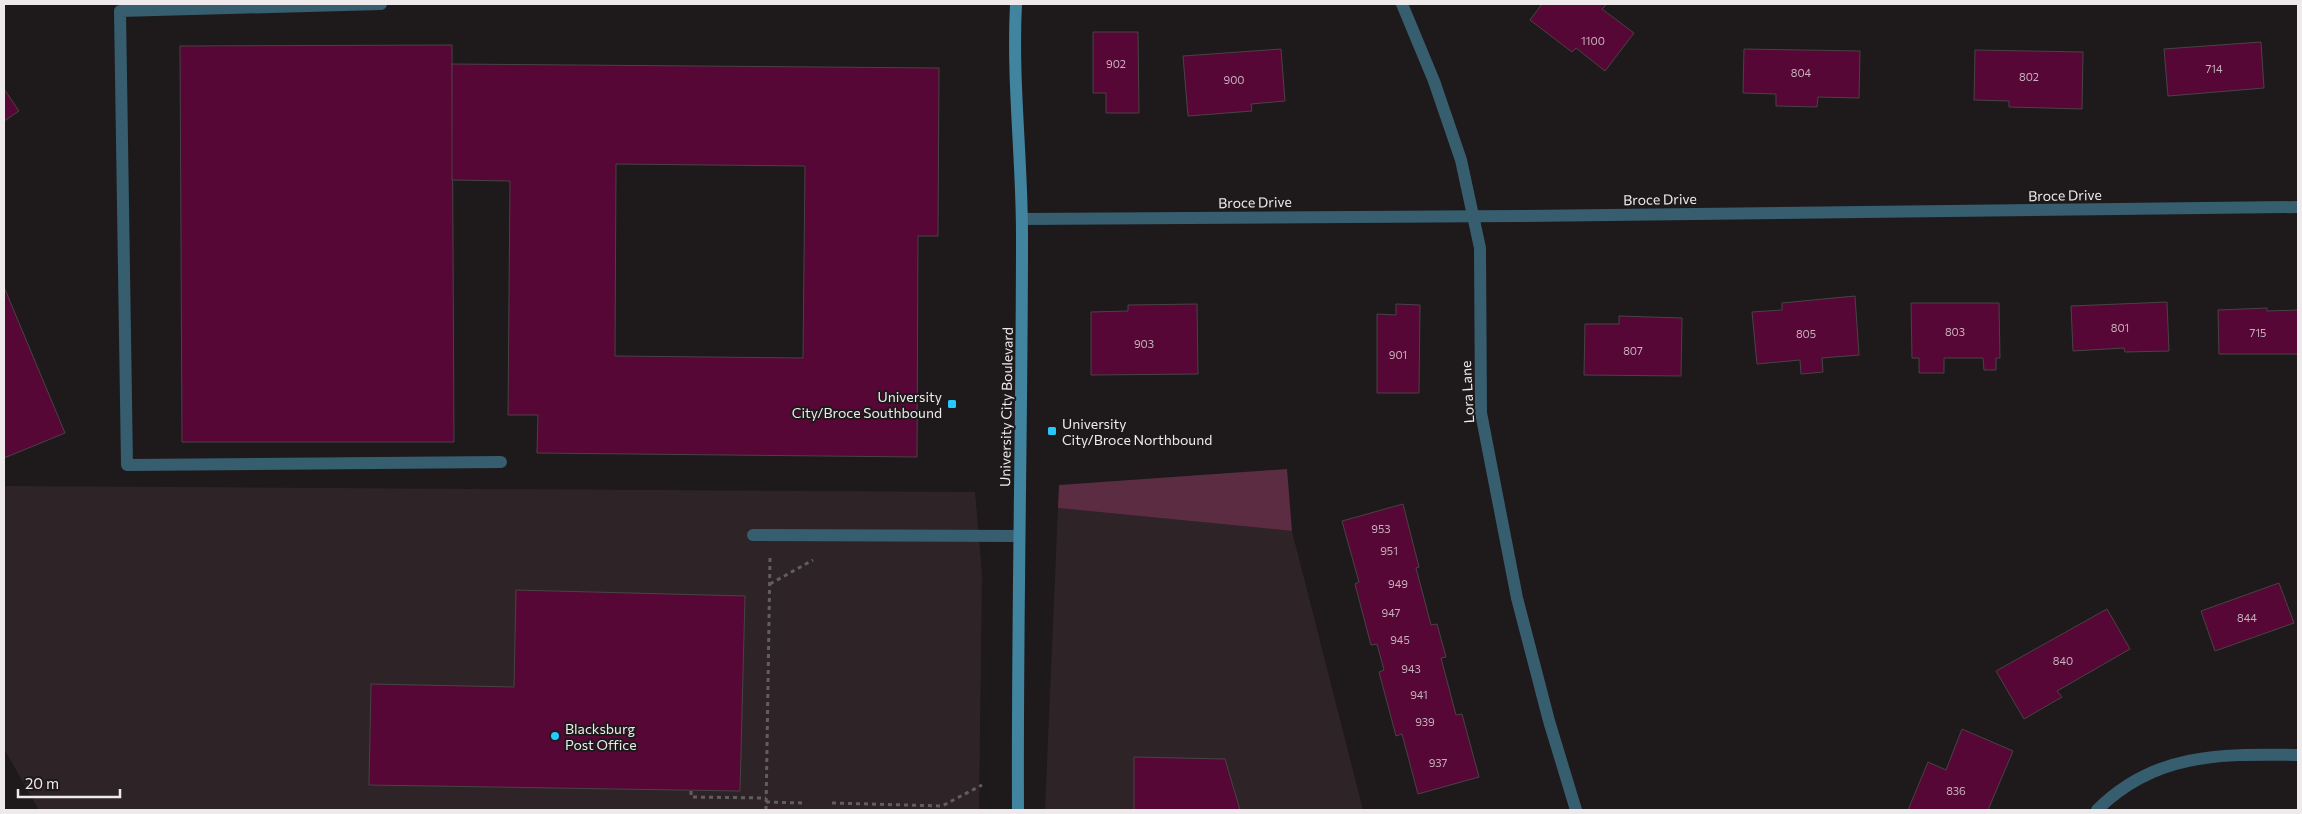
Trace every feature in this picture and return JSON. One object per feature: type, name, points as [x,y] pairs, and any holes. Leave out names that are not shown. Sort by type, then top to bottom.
[{"type":"main road","name":"University City Boulevard","points":[[1016,4],[1014,40],[1022,219],[1017,671],[1018,810]]},
{"type":"street","points":[[381,4],[323,4],[120,11],[127,465],[502,462]]},
{"type":"street","name":"Lora Lane","points":[[1402,4],[1434,81],[1461,160],[1480,248],[1481,412],[1517,598],[1549,721],[1576,810]]},
{"type":"street","name":"Broce Drive","points":[[1022,219],[1473,216],[2298,206]]},
{"type":"street","points":[[753,535],[1019,536]]},
{"type":"street","points":[[2096,810],[2113,794],[2163,766],[2190,760],[2245,754],[2298,755]]},
{"type":"path","points":[[766,810],[770,534]]},
{"type":"path","points":[[770,584],[811,561]]},
{"type":"path","points":[[832,803],[942,806],[982,785]]},
{"type":"path","points":[[691,791],[691,797],[804,803]]},
{"type":"shaded area","points":[[1287,469],[1292,531],[1058,508],[1059,485]]},
{"type":"shaded area","points":[[4,486],[975,492],[982,574],[979,810],[39,810],[4,749]]},
{"type":"shaded area","points":[[1058,508],[1292,531],[1363,810],[1045,810]]},
{"type":"building","points":[[1542,4],[1607,4],[1602,9],[1634,33],[1605,71],[1576,48],[1572,52],[1530,20]]},
{"type":"building","points":[[1093,32],[1138,32],[1139,113],[1106,113],[1106,93],[1093,93]]},
{"type":"building","points":[[2261,42],[2264,88],[2168,96],[2164,49]]},
{"type":"building","points":[[452,45],[454,442],[182,442],[180,46]]},
{"type":"building","points":[[1281,49],[1285,101],[1251,104],[1252,111],[1188,116],[1183,56]]},
{"type":"building","points":[[1744,49],[1860,51],[1859,98],[1818,97],[1817,107],[1776,106],[1776,94],[1743,93]]},
{"type":"building","points":[[1975,50],[2083,52],[2082,109],[2009,107],[2009,101],[1974,100]]},
{"type":"building","points":[[452,64],[939,68],[938,236],[918,236],[917,457],[537,453],[538,415],[508,415],[510,181],[452,180]],"holes":[[[616,164],[805,166],[803,358],[615,356]]]},
{"type":"building","points":[[4,89],[19,111],[4,121]]},
{"type":"building","points":[[4,287],[65,433],[4,458]]},
{"type":"building","points":[[1855,296],[1859,355],[1822,358],[1823,372],[1801,374],[1800,360],[1757,364],[1752,312],[1782,310],[1782,303]]},
{"type":"building","points":[[2167,302],[2169,351],[2125,352],[2124,348],[2073,351],[2071,306]]},
{"type":"building","points":[[1911,303],[1999,303],[2000,358],[1996,358],[1996,370],[1984,370],[1983,358],[1944,358],[1944,373],[1919,373],[1919,358],[1912,358]]},
{"type":"building","points":[[1197,304],[1198,374],[1091,375],[1091,312],[1128,311],[1128,305]]},
{"type":"building","points":[[1396,304],[1420,305],[1419,393],[1377,393],[1377,314],[1396,315]]},
{"type":"building","points":[[2267,308],[2267,311],[2298,310],[2298,354],[2219,354],[2218,310]]},
{"type":"building","points":[[1619,316],[1682,318],[1681,376],[1584,375],[1585,324],[1619,324]]},
{"type":"building","points":[[1403,504],[1419,567],[1416,568],[1431,625],[1437,624],[1446,657],[1441,658],[1456,715],[1462,714],[1479,777],[1418,794],[1402,734],[1396,736],[1379,672],[1384,670],[1377,644],[1371,645],[1355,584],[1359,582],[1342,521]]},
{"type":"building","points":[[2279,583],[2294,623],[2215,651],[2201,611]]},
{"type":"building","name":"Blacksburg Post Office","points":[[516,590],[745,596],[740,791],[369,785],[371,684],[514,687]]},
{"type":"building","points":[[2107,609],[2130,649],[2057,691],[2062,697],[2024,719],[1996,671]]},
{"type":"building","points":[[1962,729],[2013,751],[1988,810],[1908,810],[1928,762],[1946,770]]},
{"type":"building","points":[[1134,757],[1225,759],[1240,810],[1134,810]]},
{"type":"place","name":"University City/Broce Southbound","points":[[952,404]]},
{"type":"place","name":"University City/Broce Northbound","points":[[1052,431]]},
{"type":"place","name":"Blacksburg Post Office","points":[[555,736]]}]
